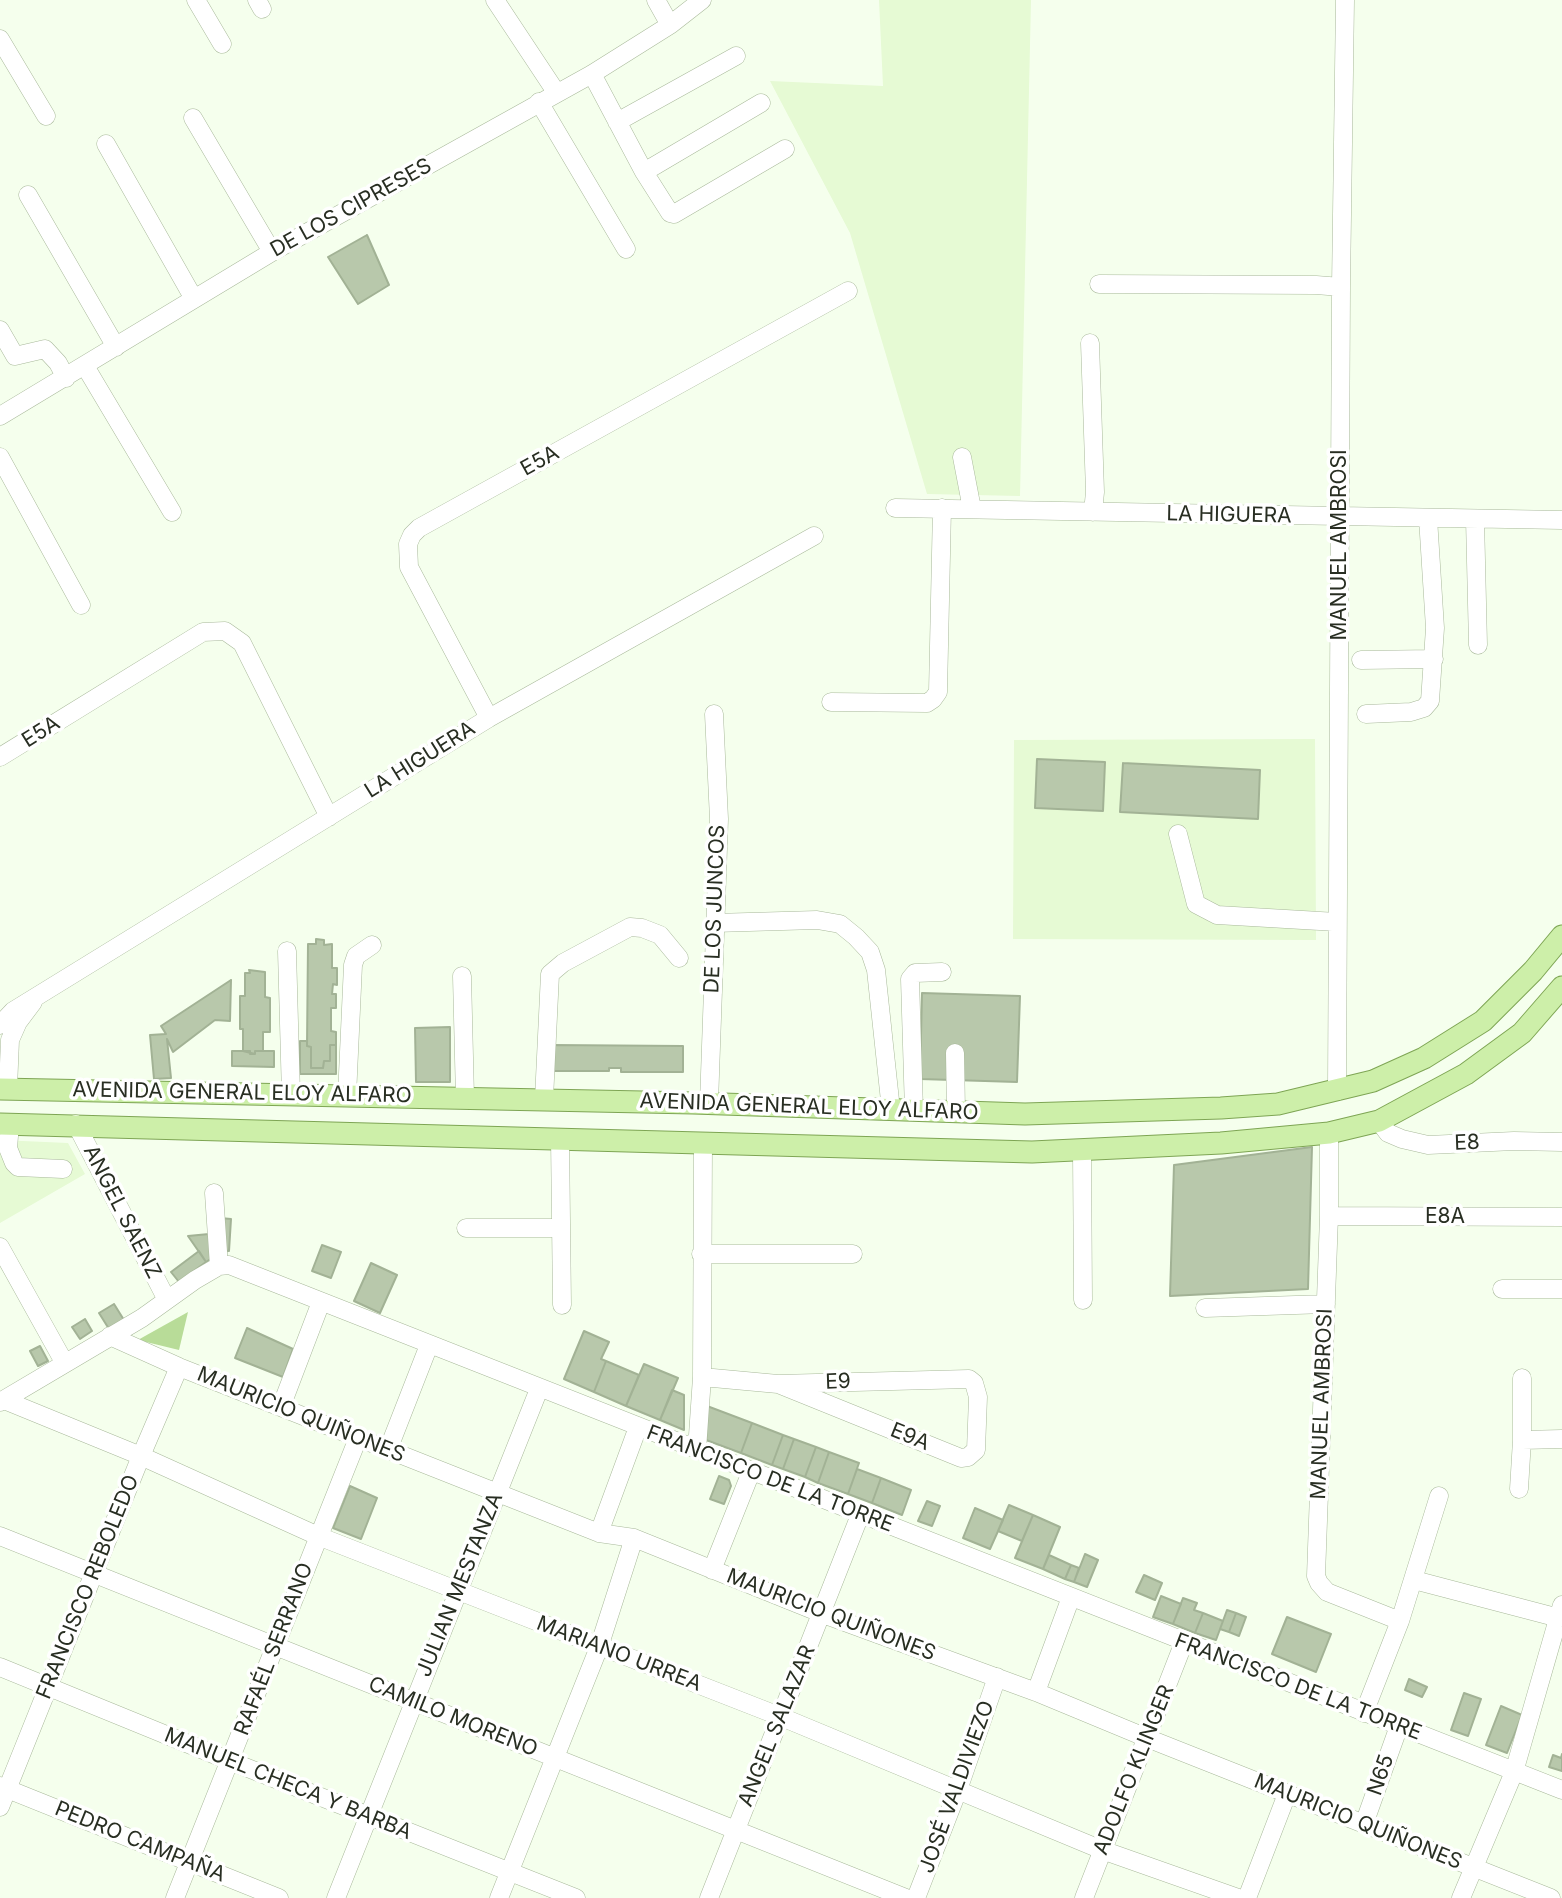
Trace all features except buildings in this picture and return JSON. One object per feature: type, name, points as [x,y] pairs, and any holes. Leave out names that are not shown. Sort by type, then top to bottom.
[{"type":"main road","name":"AVENIDA GENERAL ELOY ALFARO","points":[[4,1089],[544,1099],[1025,1114],[1278,1104],[1373,1081],[1423,1058],[1483,1021],[1533,971],[1562,936]]},
{"type":"main road","name":"AVENIDA GENERAL ELOY ALFARO","points":[[5,1124],[1032,1152],[1221,1143],[1329,1133],[1380,1121],[1466,1074],[1522,1033],[1562,987]]},
{"type":"street","points":[[196,0],[222,44]]},
{"type":"street","points":[[495,0],[556,92]]},
{"type":"street","points":[[656,0],[670,25]]},
{"type":"street","name":"DE LOS CIPRESES","points":[[0,416],[272,252],[592,74],[670,25],[702,0]]},
{"type":"street","name":"MANUEL AMBROSI","points":[[1337,1091],[1345,0]]},
{"type":"street","points":[[0,38],[46,116]]},
{"type":"street","points":[[617,122],[736,55]]},
{"type":"street","points":[[592,74],[644,173],[666,209],[674,214],[785,149]]},
{"type":"street","points":[[539,102],[626,249]]},
{"type":"street","points":[[644,173],[761,103]]},
{"type":"street","points":[[193,118],[272,252]]},
{"type":"street","points":[[106,144],[194,299]]},
{"type":"street","points":[[28,195],[116,348]]},
{"type":"street","points":[[1099,284],[1341,287]]},
{"type":"street","name":"E5A","points":[[489,718],[409,568],[408,544],[412,535],[419,527],[848,290]]},
{"type":"street","points":[[0,330],[14,355],[45,349],[58,363],[66,378]]},
{"type":"street","points":[[1090,343],[1095,492],[1093,512]]},
{"type":"street","points":[[85,366],[172,512]]},
{"type":"street","points":[[0,457],[82,605]]},
{"type":"street","points":[[962,457],[972,509]]},
{"type":"street","name":"LA HIGUERA","points":[[895,508],[1562,520]]},
{"type":"street","points":[[831,702],[927,703],[938,692],[942,508]]},
{"type":"street","points":[[1366,713],[1411,712],[1424,708],[1430,701],[1434,659],[1433,581],[1428,518]]},
{"type":"street","points":[[1475,519],[1478,646]]},
{"type":"street","name":"LA HIGUERA","points":[[0,1025],[13,1011],[489,718],[814,536]]},
{"type":"street","name":"E5A","points":[[0,757],[203,632],[225,631],[242,643],[329,817]]},
{"type":"street","points":[[1361,660],[1434,659]]},
{"type":"street","name":"DE LOS JUNCOS","points":[[709,1104],[719,819],[715,714]]},
{"type":"street","points":[[1178,834],[1196,904],[1217,915],[1337,922]]},
{"type":"street","points":[[714,923],[817,920],[840,924],[870,952],[876,970],[891,1110]]},
{"type":"street","points":[[544,1099],[550,974],[563,963],[630,927],[642,928],[660,935],[679,958]]},
{"type":"street","points":[[347,1096],[353,965],[356,956],[372,945]]},
{"type":"street","points":[[287,951],[291,1095]]},
{"type":"street","points":[[914,1111],[910,979],[915,973],[942,972]]},
{"type":"street","points":[[462,976],[465,1098]]},
{"type":"street","name":"LA HIGUERA","points":[[4,1089],[10,1040],[18,1022],[35,999]]},
{"type":"street","points":[[955,1053],[956,1112]]},
{"type":"street","name":"E8","points":[[1380,1121],[1388,1133],[1428,1145],[1562,1142]]},
{"type":"street","points":[[5,1124],[8,1148],[13,1163],[18,1167],[63,1169]]},
{"type":"street","name":"ANGEL SAENZ","points":[[76,1125],[167,1300]]},
{"type":"street","name":"MANUEL AMBROSI","points":[[1329,1133],[1329,1216],[1316,1576],[1327,1592],[1400,1621]]},
{"type":"street","points":[[559,1138],[562,1305]]},
{"type":"street","points":[[696,1450],[702,1377],[703,1142]]},
{"type":"street","points":[[1082,1150],[1083,1300]]},
{"type":"street","points":[[2,1401],[219,1266],[214,1193]]},
{"type":"street","name":"E8A","points":[[1329,1216],[1562,1217]]},
{"type":"street","points":[[466,1228],[561,1228]]},
{"type":"street","points":[[0,1247],[64,1362]]},
{"type":"street","points":[[701,1254],[853,1254]]},
{"type":"street","name":"FRANCISCO DE LA TORRE","points":[[219,1266],[239,1267],[539,1389],[1562,1790]]},
{"type":"street","points":[[1502,1289],[1562,1289]]},
{"type":"street","points":[[281,1407],[321,1302]]},
{"type":"street","points":[[1205,1308],[1326,1304]]},
{"type":"street","name":"MAURICIO QUIÑONES","points":[[110,1336],[179,1367],[599,1534],[634,1538],[823,1614],[1037,1692],[1551,1898]]},
{"type":"street","points":[[388,1450],[429,1345]]},
{"type":"street","name":"FRANCISCO REBOLEDO","points":[[0,1807],[4,1787],[95,1576],[179,1367]]},
{"type":"street","name":"E9","points":[[702,1377],[778,1384],[961,1378],[974,1383]]},
{"type":"street","points":[[1519,1489],[1522,1378]]},
{"type":"street","name":"E9A","points":[[778,1384],[961,1458],[974,1455],[978,1445],[978,1397],[974,1383]]},
{"type":"street","name":"JULIAN MESTANZA","points":[[336,1898],[539,1389]]},
{"type":"street","name":"MARIANO URREA","points":[[2,1401],[141,1456],[318,1536],[779,1716],[1102,1850],[1238,1898]]},
{"type":"street","points":[[599,1534],[638,1427]]},
{"type":"street","name":"RAFAÉL SERRANO","points":[[175,1898],[358,1438]]},
{"type":"street","points":[[1522,1440],[1562,1439]]},
{"type":"street","points":[[712,1570],[751,1472]]},
{"type":"street","points":[[1364,1713],[1400,1621],[1439,1496]]},
{"type":"street","name":"ANGEL SALAZAR","points":[[709,1898],[779,1716],[823,1614],[860,1514]]},
{"type":"street","name":"CAMILO MORENO","points":[[0,1536],[906,1898]]},
{"type":"street","points":[[499,1898],[599,1647],[634,1538]]},
{"type":"street","points":[[1414,1580],[1561,1612],[1514,1772],[1461,1898]]},
{"type":"street","points":[[1037,1692],[1071,1597]]},
{"type":"street","name":"ADOLFO KLINGER","points":[[1084,1898],[1184,1642]]},
{"type":"street","name":"MANUEL CHECA Y BARBA","points":[[0,1667],[576,1898]]},
{"type":"street","name":"JOSÉ VALDIVIEZO","points":[[916,1898],[958,1790],[997,1677]]},
{"type":"street","name":"N65","points":[[1364,1824],[1399,1726]]},
{"type":"street","name":"PEDRO CAMPAÑA","points":[[4,1787],[279,1898]]},
{"type":"street","points":[[1247,1898],[1287,1794]]},
{"type":"shaded area","points":[[879,0],[1031,0],[1020,496],[927,494],[850,233],[770,81],[883,86]]},
{"type":"shaded area","points":[[1315,739],[1316,940],[1013,939],[1014,740]]},
{"type":"shaded area","points":[[0,1140],[68,1143],[85,1174],[0,1223]]},
{"type":"green space","points":[[188,1312],[179,1350],[138,1340],[145,1336]]}]
